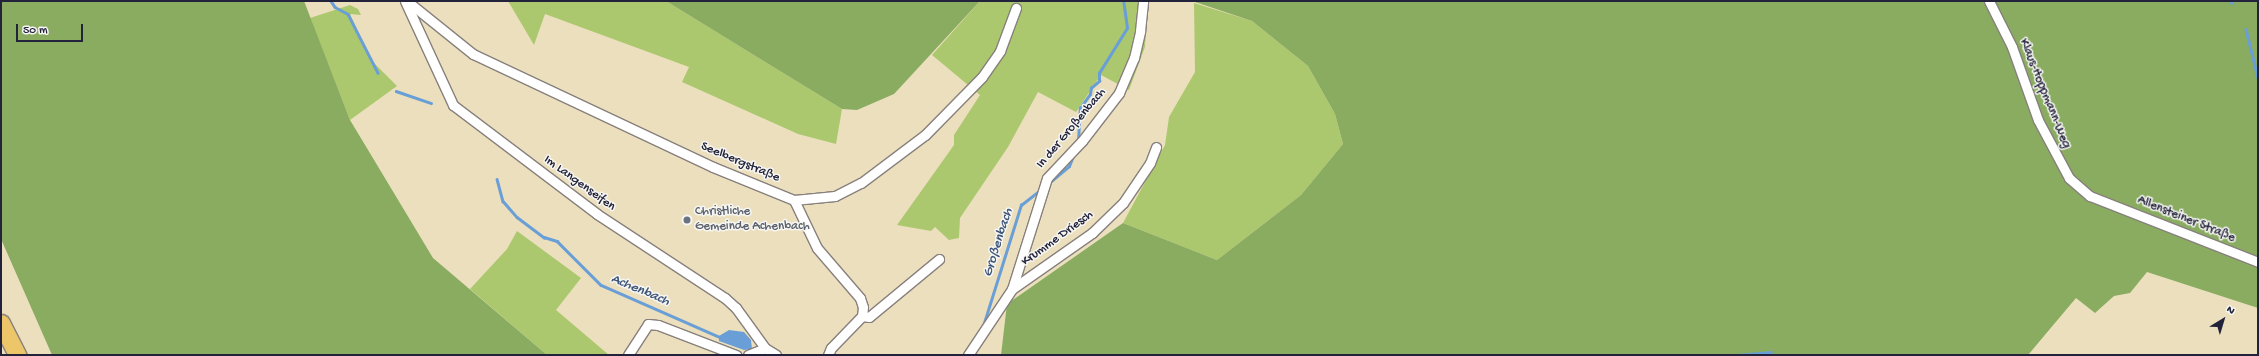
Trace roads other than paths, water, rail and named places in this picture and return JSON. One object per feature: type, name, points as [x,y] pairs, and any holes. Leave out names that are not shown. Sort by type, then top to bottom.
[{"type":"highway","points":[[1,323],[16,355]]},
{"type":"street","name":"Seelbergstraße","points":[[406,1],[473,54],[713,167],[794,200],[835,196],[861,183],[925,135],[982,77],[1000,51],[1016,8]]},
{"type":"street","name":"Im Langenseifen","points":[[406,1],[453,105],[597,214],[725,298],[736,308],[765,348],[776,355]]},
{"type":"street","name":"In der Großenbach","points":[[968,355],[1012,289],[1047,178],[1082,141],[1119,93],[1128,73],[1140,31],[1143,1]]},
{"type":"street","name":"Klaus-Hoppmann-Weg","points":[[1989,1],[2012,47],[2038,120],[2060,164],[2079,188],[2090,196],[2105,202]]},
{"type":"street","name":"Krumme Driesch","points":[[1012,289],[1092,233],[1124,203],[1150,163],[1156,147]]},
{"type":"street","points":[[794,200],[818,248],[860,298],[862,316]]},
{"type":"street","name":"Allensteiner Straße","points":[[2105,202],[2258,262]]},
{"type":"street","points":[[862,316],[869,317],[938,259]]},
{"type":"street","points":[[828,355],[831,348],[862,316]]},
{"type":"street","points":[[628,355],[648,324],[658,325],[736,355]]},
{"type":"street","points":[[748,355],[765,348]]},
{"type":"water","points":[[729,330],[744,332],[751,340],[752,349],[744,350],[719,341],[719,336]]},
{"type":"waterway","name":"Achenbach","points":[[331,1],[335,7],[348,14],[378,73]]},
{"type":"waterway","name":"Großenbach","points":[[1078,142],[1080,108],[1090,94],[1091,88],[1099,81],[1099,73],[1127,28],[1123,1]]},
{"type":"waterway","points":[[2246,29],[2258,78]]},
{"type":"waterway","name":"Achenbach","points":[[396,91],[431,103]]},
{"type":"waterway","name":"Großenbach","points":[[1049,183],[1069,166],[1073,156]]},
{"type":"waterway","name":"Achenbach","points":[[497,179],[503,201],[517,217],[544,237],[557,241],[601,285],[722,338]]},
{"type":"waterway","name":"Großenbach","points":[[983,326],[1021,205],[1040,190]]},
{"type":"waterway","points":[[1737,355],[1771,352]]},
{"type":"place","name":"Christliche Gemeinde Achenbach","points":[[687,220]]}]
